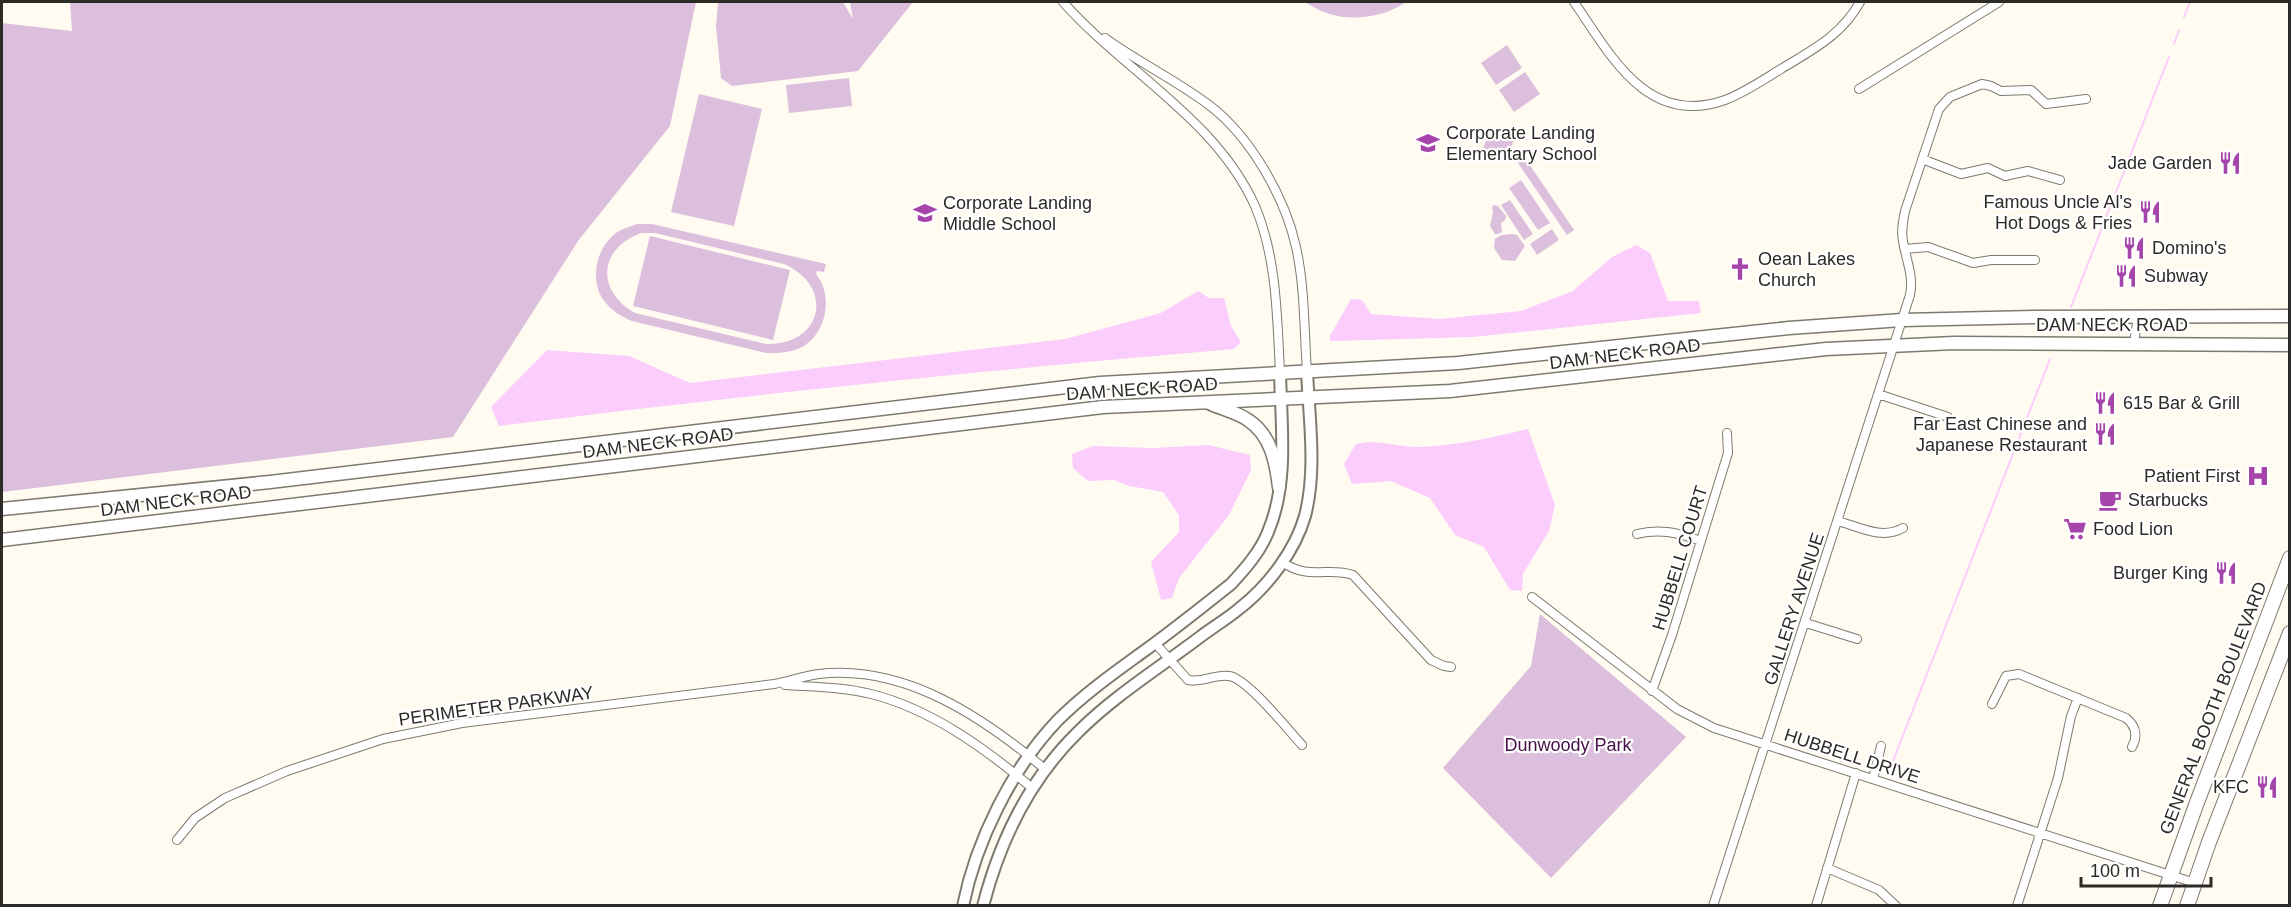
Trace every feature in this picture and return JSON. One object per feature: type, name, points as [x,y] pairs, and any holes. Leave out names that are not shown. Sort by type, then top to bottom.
[{"type":"highway","name":"GENERAL BOOTH BOULEVARD","points":[[2160,906],[2289,558]]},
{"type":"highway","points":[[2187,906],[2289,633]]},
{"type":"main road","name":"DAM NECK ROAD","points":[[2,510],[270,482],[1100,382],[1492,360],[1789,328],[1902,320],[2289,316]]},
{"type":"main road","name":"DAM NECK ROAD","points":[[2,540],[1103,407],[1503,386],[1826,349],[1894,345],[2134,343],[2289,345]]},
{"type":"main road","points":[[1208,402],[1247,419],[1261,431],[1273,452],[1279,487]]},
{"type":"street","points":[[963,906],[979,848],[1016,775],[1057,722],[1079,700],[1216,596],[1244,570],[1268,532],[1279,487],[1282,448],[1275,285],[1270,256],[1255,207],[1244,186],[1209,138],[1170,100],[1113,52],[1063,2]]},
{"type":"street","points":[[1574,2],[1617,65],[1630,80],[1661,100],[1697,106],[1737,95],[1826,42],[1842,28],[1860,2]]},
{"type":"street","points":[[1859,88],[1999,2]]},
{"type":"street","points":[[983,906],[999,852],[1010,827],[1032,788],[1046,770],[1078,732],[1112,703],[1239,609],[1265,584],[1281,562],[1304,518],[1308,499],[1310,459],[1307,371],[1296,249],[1286,214],[1239,132],[1209,105],[1089,27]]},
{"type":"street","name":"GALLERY AVENUE","points":[[1713,906],[1910,295],[1912,276],[1902,238],[1905,211],[1936,115],[1944,102],[1982,84],[2001,91],[2031,90],[2046,104],[2086,99]]},
{"type":"street","points":[[1922,159],[1960,174],[1988,168],[2005,176],[2028,171],[2060,180]]},
{"type":"street","points":[[1905,249],[1928,247],[1973,263],[1991,260],[2035,260]]},
{"type":"street","points":[[2134,343],[2138,316]]},
{"type":"street","points":[[1878,394],[1948,417]]},
{"type":"street","name":"HUBBELL COURT","points":[[1652,691],[1728,453],[1727,433]]},
{"type":"street","points":[[1838,521],[1881,534],[1896,532],[1903,528]]},
{"type":"street","points":[[1637,534],[1648,531],[1669,531],[1701,541]]},
{"type":"street","points":[[1281,562],[1292,569],[1310,574],[1348,573],[1353,575],[1431,660],[1451,667]]},
{"type":"street","name":"HUBBELL DRIVE","points":[[1532,597],[1652,691],[1697,721],[2195,883]]},
{"type":"street","points":[[1806,623],[1857,639]]},
{"type":"street","points":[[1155,643],[1190,680],[1203,681],[1223,676],[1238,678],[1302,745]]},
{"type":"street","points":[[1992,704],[2003,679],[2009,674],[2016,673],[2126,718],[2131,722],[2136,735],[2132,747]]},
{"type":"street","name":"PERIMETER PARKWAY","points":[[177,840],[195,818],[225,798],[297,767],[383,739],[462,723],[774,684],[820,674],[875,678],[914,687],[943,699],[972,715],[1046,770]]},
{"type":"street","name":"PERIMETER PARKWAY","points":[[774,684],[841,688],[892,700],[951,729],[1032,788]]},
{"type":"street","points":[[2017,906],[2058,778],[2071,716],[2078,698]]},
{"type":"street","points":[[1873,778],[1881,746]]},
{"type":"street","points":[[1816,906],[1856,773]]},
{"type":"street","points":[[1827,868],[1879,890],[1896,906]]},
{"type":"green space","points":[[70,2],[696,2],[670,126],[578,241],[453,437],[2,492],[2,23],[72,31]]},
{"type":"green space","points":[[718,2],[843,2],[853,19],[850,2],[913,2],[858,71],[732,86],[721,78],[716,26]]},
{"type":"green space","points":[[1304,2],[1406,2],[1380,14],[1349,17],[1327,13]]},
{"type":"green space","points":[[1507,45],[1522,68],[1496,85],[1481,63]]},
{"type":"green space","points":[[1525,72],[1540,94],[1514,112],[1499,90]]},
{"type":"green space","points":[[849,78],[852,106],[789,113],[786,85]]},
{"type":"green space","points":[[699,94],[762,109],[734,226],[671,212]]},
{"type":"green space","points":[[1491,128],[1515,137],[1506,160],[1482,151]]},
{"type":"green space","points":[[1525,158],[1574,230],[1567,235],[1518,163]]},
{"type":"green space","points":[[1521,180],[1550,223],[1538,230],[1509,188]]},
{"type":"green space","points":[[1510,200],[1533,234],[1524,240],[1501,205]]},
{"type":"green space","points":[[1494,205],[1498,206],[1506,216],[1501,223],[1502,232],[1498,234],[1495,234],[1490,226]]},
{"type":"green space","points":[[637,224],[652,224],[826,264],[824,272],[817,271],[816,274],[822,283],[826,303],[822,324],[817,333],[798,349],[766,353],[632,321],[614,311],[600,293],[597,284],[597,264],[600,254],[611,237]],"holes":[[[641,233],[655,233],[784,264],[800,274],[811,286],[816,300],[816,313],[810,326],[800,336],[785,342],[766,344],[635,313],[622,304],[613,293],[608,282],[607,271],[616,249],[627,240]]]},
{"type":"green space","points":[[1552,229],[1559,240],[1537,255],[1530,244]]},
{"type":"green space","points":[[1501,235],[1517,235],[1525,246],[1515,261],[1502,260],[1494,248],[1495,239]]},
{"type":"green space","points":[[650,236],[790,270],[773,340],[633,306]]},
{"type":"green space","name":"Dunwoody Park","points":[[1540,614],[1686,737],[1551,878],[1443,768],[1531,666]]},
{"type":"shaded area","points":[[1636,245],[1650,253],[1668,301],[1699,301],[1701,313],[1473,337],[1330,341],[1330,336],[1351,299],[1362,300],[1371,314],[1439,319],[1521,311],[1573,291],[1612,257]]},
{"type":"shaded area","points":[[1198,291],[1209,298],[1224,298],[1231,326],[1241,342],[1234,349],[866,384],[499,426],[491,407],[547,350],[629,356],[690,383],[1065,339],[1161,313]]},
{"type":"shaded area","points":[[1528,429],[1555,505],[1549,531],[1523,574],[1522,591],[1510,590],[1484,547],[1455,535],[1430,498],[1391,481],[1352,484],[1344,464],[1356,444],[1372,442],[1409,447],[1445,445]]},
{"type":"shaded area","points":[[1208,445],[1250,455],[1251,470],[1229,515],[1179,578],[1172,598],[1161,600],[1151,562],[1179,532],[1179,515],[1163,492],[1129,486],[1114,480],[1088,481],[1073,468],[1072,454],[1093,446],[1153,448]]},
{"type":"waterway","points":[[2184,17],[2190,2]]},
{"type":"waterway","points":[[2174,44],[2179,30]]},
{"type":"waterway","points":[[2071,307],[2169,57]]},
{"type":"waterway","points":[[1893,761],[2050,359]]},
{"type":"place","name":"Corporate Landing Elementary School","points":[[1428,143]]},
{"type":"place","name":"Jade Garden","points":[[2230,163]]},
{"type":"place","name":"Famous Uncle Al's Hot Dogs & Fries","points":[[2150,212]]},
{"type":"place","name":"Corporate Landing Middle School","points":[[925,213]]},
{"type":"place","name":"Domino's","points":[[2134,248]]},
{"type":"place","name":"Oean Lakes Church","points":[[1740,269]]},
{"type":"place","name":"Subway","points":[[2126,276]]},
{"type":"place","name":"615 Bar & Grill","points":[[2105,403]]},
{"type":"place","name":"Far East Chinese and Japanese Restaurant","points":[[2105,434]]},
{"type":"place","name":"Patient First","points":[[2258,476]]},
{"type":"place","name":"Starbucks","points":[[2110,500]]},
{"type":"place","name":"Food Lion","points":[[2075,529]]},
{"type":"place","name":"Burger King","points":[[2226,573]]},
{"type":"place","name":"KFC","points":[[2267,787]]}]
